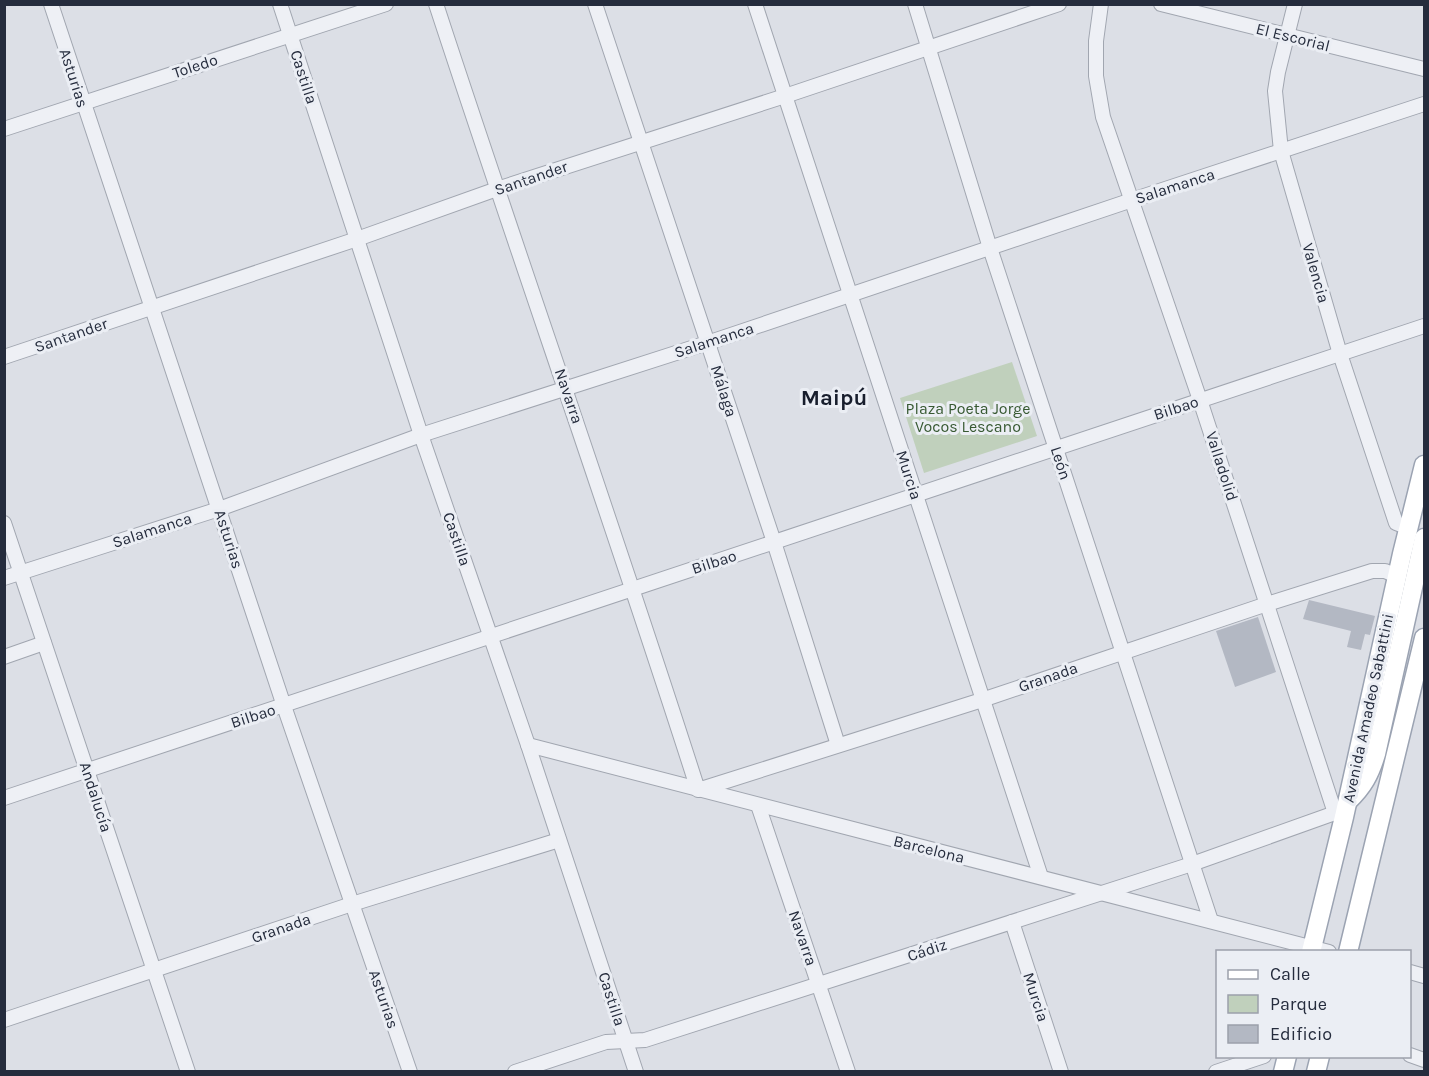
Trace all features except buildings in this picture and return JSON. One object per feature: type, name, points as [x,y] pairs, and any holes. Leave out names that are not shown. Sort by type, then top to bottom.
[{"type":"main road","name":"Avenida Amadeo Sabattini","points":[[1317,950],[1342,811],[1425,465]]},
{"type":"main road","points":[[1342,811],[1361,789],[1373,765],[1425,538]]},
{"type":"main road","points":[[1348,950],[1425,638]]},
{"type":"street","name":"Asturias","points":[[51,4],[284,706],[410,1071]]},
{"type":"street","name":"Castilla","points":[[280,4],[421,435],[528,745],[636,1071]]},
{"type":"street","name":"Toledo","points":[[4,129],[386,4]]},
{"type":"street","name":"Navarra","points":[[436,4],[634,589],[698,790]]},
{"type":"street","name":"Málaga","points":[[595,4],[774,542],[838,745]]},
{"type":"street","name":"Murcia","points":[[755,4],[1041,877]]},
{"type":"street","name":"León","points":[[915,4],[990,248],[1211,921]]},
{"type":"street","name":"Santander","points":[[4,357],[357,239],[497,189],[1059,4]]},
{"type":"street","name":"Valladolid","points":[[1101,4],[1096,41],[1096,76],[1103,117],[1267,604],[1342,811]]},
{"type":"street","name":"El Escorial","points":[[1161,4],[1425,69]]},
{"type":"street","name":"Valencia","points":[[1295,4],[1275,91],[1281,151],[1340,354],[1396,524],[1409,528]]},
{"type":"street","name":"Salamanca","points":[[4,578],[219,509],[421,435],[707,343],[1425,104]]},
{"type":"street","name":"Bilbao","points":[[4,798],[1425,326]]},
{"type":"street","name":"Andalucía","points":[[4,523],[188,1071]]},
{"type":"street","name":"Granada","points":[[698,790],[982,700],[1372,571],[1385,571],[1397,576]]},
{"type":"street","points":[[4,657],[44,642]]},
{"type":"street","name":"Barcelona","points":[[528,745],[1317,950]]},
{"type":"street","name":"Navarra","points":[[758,805],[848,1071]]},
{"type":"street","name":"Cádiz","points":[[515,1071],[606,1042],[645,1040],[1192,864],[1342,811]]},
{"type":"street","name":"Granada","points":[[4,1020],[352,904],[559,840]]},
{"type":"street","name":"Murcia","points":[[1012,922],[1061,1071]]},
{"type":"street","points":[[1216,1071],[1258,1058]]},
{"type":"green space","name":"Plaza Poeta Jorge Vocos Lescano","points":[[1012,362],[1037,436],[924,473],[900,398]]},
{"type":"district","name":"Maipú","points":[[834,398]]}]
